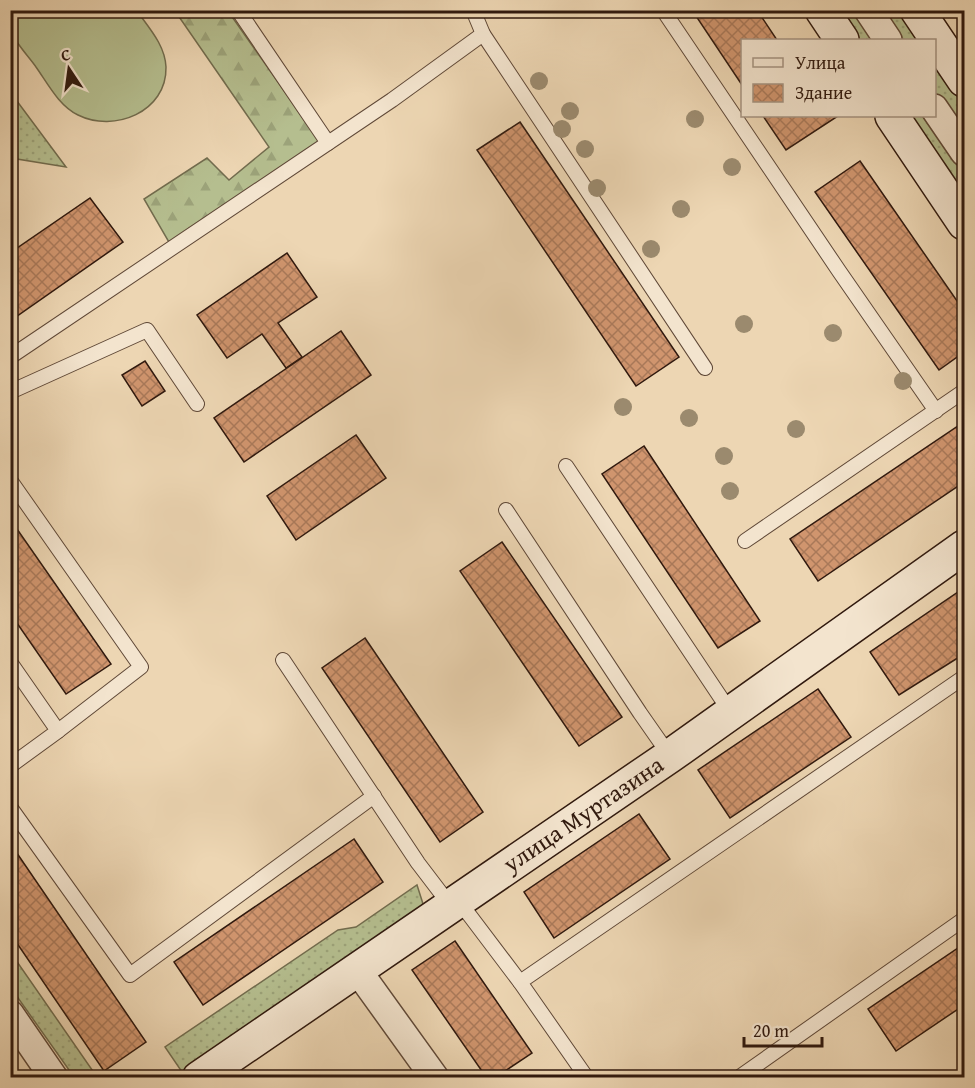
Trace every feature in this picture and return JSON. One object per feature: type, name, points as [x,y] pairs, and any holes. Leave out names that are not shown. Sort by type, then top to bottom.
[{"type":"street","points":[[822,10],[841,39]]},
{"type":"street","points":[[868,10],[887,39]]},
{"type":"street","points":[[917,10],[964,80]]},
{"type":"street","points":[[936,111],[964,152]]},
{"type":"street","points":[[893,117],[964,223]]},
{"type":"street","name":"улица Муртазина","points":[[199,1077],[358,971],[670,756],[964,547]]},
{"type":"street","points":[[358,971],[435,1077]]},
{"type":"street","points":[[10,1014],[54,1077]]},
{"type":"lane","points":[[238,10],[328,143]]},
{"type":"lane","points":[[473,10],[483,34],[705,368]]},
{"type":"lane","points":[[663,10],[832,262],[936,411]]},
{"type":"lane","points":[[10,357],[392,100],[483,34]]},
{"type":"lane","points":[[10,392],[147,330],[197,404]]},
{"type":"lane","points":[[745,541],[964,391]]},
{"type":"lane","points":[[566,466],[731,713]]},
{"type":"lane","points":[[10,480],[141,667],[10,766]]},
{"type":"lane","points":[[506,510],[670,756]]},
{"type":"lane","points":[[283,660],[418,863],[520,982],[587,1077]]},
{"type":"lane","points":[[10,662],[58,731]]},
{"type":"lane","points":[[520,982],[964,677]]},
{"type":"lane","points":[[10,807],[130,975],[374,796]]},
{"type":"lane","points":[[738,1077],[964,919]]},
{"type":"green space","points":[[10,11],[137,11],[156,37],[165,59],[164,83],[158,96],[136,115],[122,120],[92,120],[71,111],[60,100],[14,38],[10,29]]},
{"type":"green space","points":[[175,11],[228,11],[320,142],[170,244],[144,199],[207,158],[229,180],[269,147]]},
{"type":"green space","points":[[833,11],[860,11],[879,39],[853,39]]},
{"type":"green space","points":[[875,11],[899,11],[918,39],[894,39]]},
{"type":"green space","points":[[936,66],[964,106],[964,142],[936,100]]},
{"type":"green space","points":[[11,93],[66,167],[11,158]]},
{"type":"green space","points":[[906,117],[933,117],[964,164],[964,202]]},
{"type":"green space","points":[[417,885],[424,907],[182,1072],[165,1047],[338,930],[356,927]]},
{"type":"green space","points":[[10,953],[97,1077],[74,1077],[11,988]]},
{"type":"building","points":[[692,10],[757,10],[776,39],[741,39],[741,84]]},
{"type":"building","points":[[764,117],[836,117],[786,150]]},
{"type":"building","points":[[520,122],[679,357],[636,386],[477,150]]},
{"type":"building","points":[[860,161],[964,311],[964,352],[939,370],[815,192]]},
{"type":"building","points":[[90,198],[123,242],[10,321],[10,253]]},
{"type":"building","points":[[287,253],[317,297],[278,323],[302,357],[286,368],[262,334],[227,358],[197,315]]},
{"type":"building","points":[[341,331],[371,375],[244,462],[214,418]]},
{"type":"building","points":[[145,361],[165,391],[142,406],[122,375]]},
{"type":"building","points":[[964,422],[964,482],[818,581],[790,539]]},
{"type":"building","points":[[356,435],[386,478],[296,540],[267,496]]},
{"type":"building","points":[[644,446],[760,621],[718,648],[602,474]]},
{"type":"building","points":[[10,519],[111,664],[66,694],[10,613]]},
{"type":"building","points":[[502,542],[622,717],[579,746],[460,571]]},
{"type":"building","points":[[964,588],[964,654],[899,695],[870,652]]},
{"type":"building","points":[[365,638],[483,812],[440,842],[322,668]]},
{"type":"building","points":[[818,689],[851,737],[730,818],[698,770]]},
{"type":"building","points":[[639,814],[670,859],[554,938],[524,892]]},
{"type":"building","points":[[354,839],[383,882],[203,1005],[174,962]]},
{"type":"building","points":[[10,843],[146,1042],[104,1071],[10,933]]},
{"type":"building","points":[[455,941],[532,1053],[496,1077],[486,1077],[412,970]]},
{"type":"building","points":[[964,944],[964,1005],[896,1051],[868,1009]]}]
